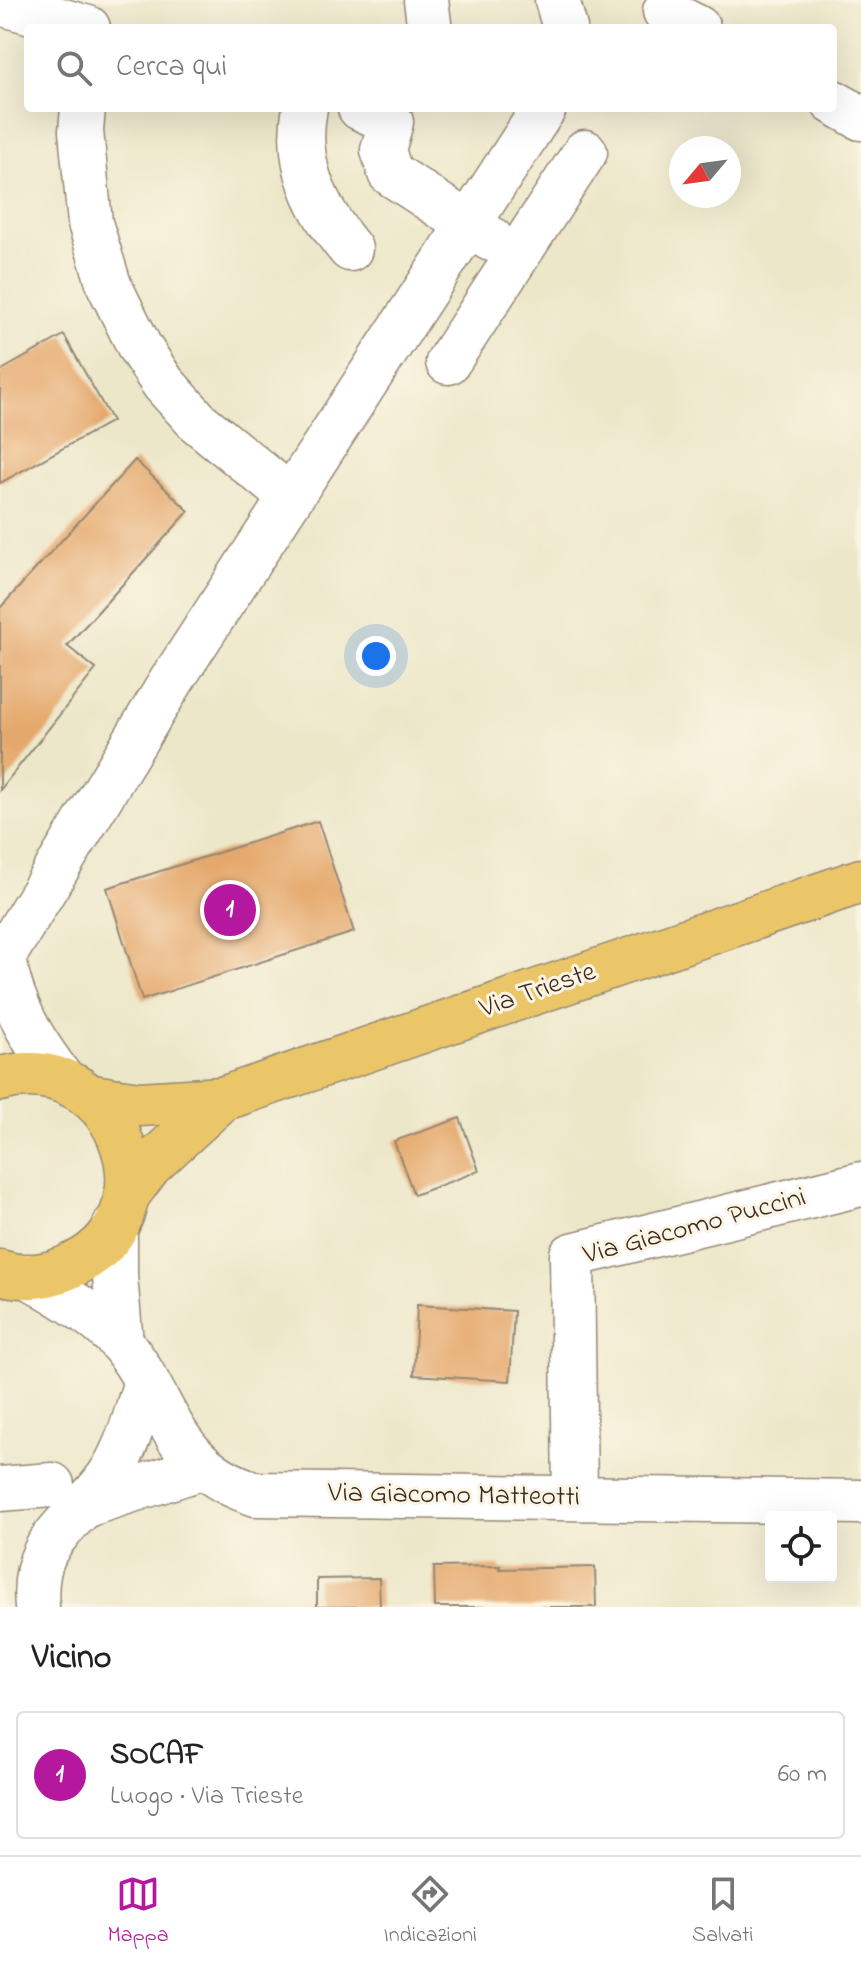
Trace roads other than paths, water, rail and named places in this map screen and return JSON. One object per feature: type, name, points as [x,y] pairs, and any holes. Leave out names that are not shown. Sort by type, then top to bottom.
[{"type":"main road","name":"Via Trieste","points":[[222,1099],[859,887]]},
{"type":"main road","points":[[0,1079],[23,1075],[139,1104],[222,1099]]},
{"type":"main road","points":[[77,1089],[105,1110],[123,1142],[128,1169],[121,1211]]},
{"type":"main road","points":[[14,1274],[72,1266],[97,1249],[150,1165],[222,1099]]},
{"type":"street","points":[[93,24],[110,0]]},
{"type":"street","points":[[557,0],[564,24]]},
{"type":"street","points":[[0,3],[76,24]]},
{"type":"street","points":[[837,104],[861,118]]},
{"type":"street","points":[[83,112],[81,131],[90,223],[109,285],[140,348],[163,383],[198,422],[289,496]]},
{"type":"street","points":[[305,112],[302,144],[312,190],[331,226],[350,249]]},
{"type":"street","points":[[369,112],[391,122],[383,150],[390,173],[517,256]]},
{"type":"street","points":[[77,1089],[30,1037],[11,999],[2,960],[172,680],[289,496],[541,112]]},
{"type":"street","points":[[448,362],[585,152]]},
{"type":"street","name":"Via Giacomo Puccini","points":[[575,1496],[572,1255],[861,1184]]},
{"type":"street","points":[[121,1211],[115,1276],[121,1343]]},
{"type":"street","points":[[14,1274],[74,1305],[121,1343]]},
{"type":"street","name":"Via Giacomo Matteotti","points":[[121,1343],[178,1439],[203,1467],[236,1488],[256,1494],[861,1502]]},
{"type":"street","points":[[37,1607],[40,1562],[57,1530],[68,1496],[109,1476],[135,1421],[145,1384]]},
{"type":"street","points":[[0,1489],[68,1496],[203,1467]]},
{"type":"place","name":"SOCAF","points":[[230,910]]}]
